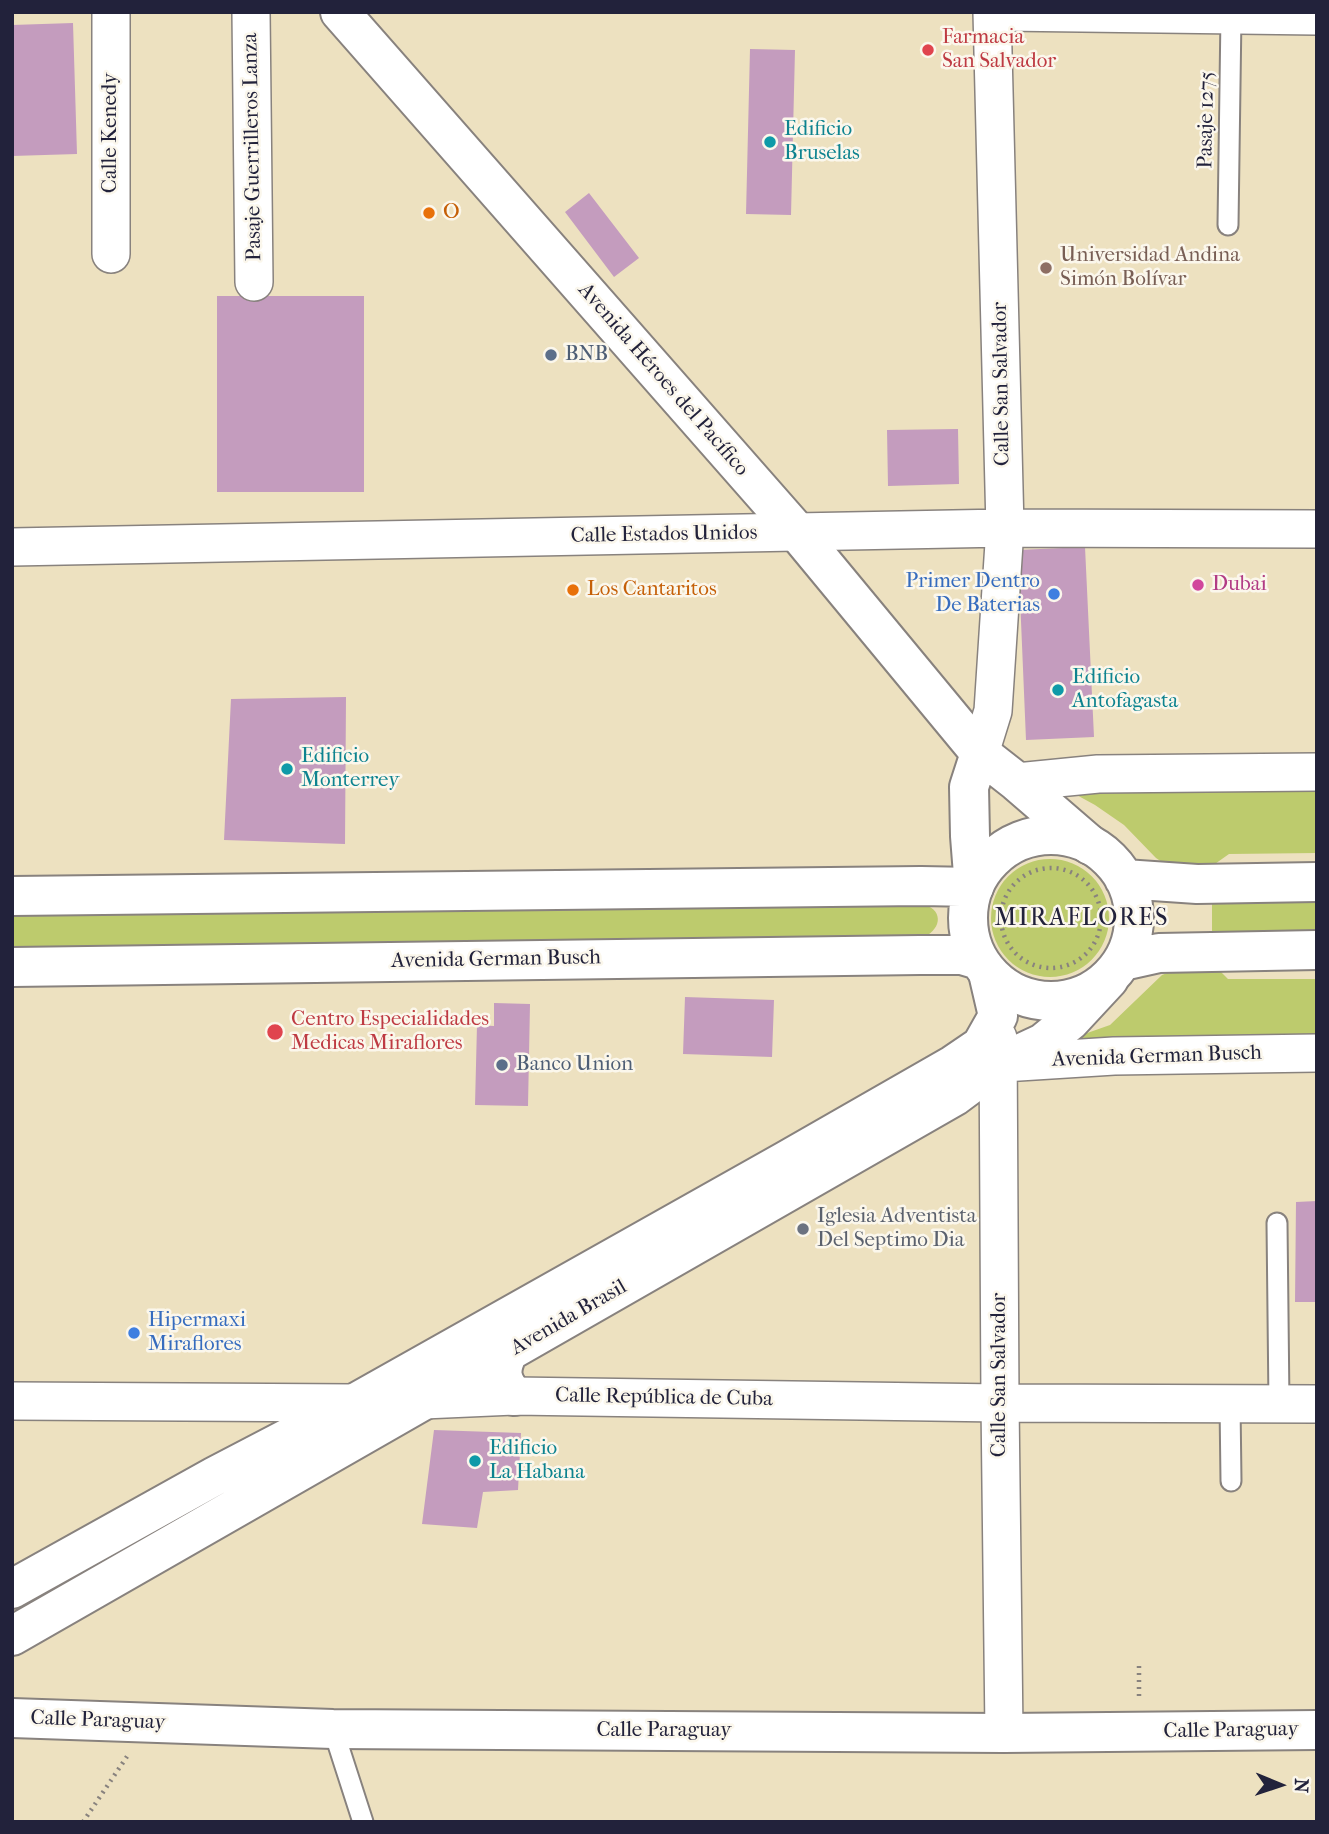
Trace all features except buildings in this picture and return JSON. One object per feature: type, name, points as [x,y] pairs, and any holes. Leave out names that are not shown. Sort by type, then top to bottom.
[{"type":"main road","name":"Avenida Héroes del Pacífico","points":[[340,12],[798,533],[979,753],[1110,859],[1125,879]]},
{"type":"main road","points":[[974,887],[969,787],[979,753]]},
{"type":"main road","points":[[998,1016],[983,966],[971,942],[968,924],[974,887],[983,870],[996,856],[1024,839],[1062,835],[1090,845]]},
{"type":"main road","points":[[1116,970],[1131,942],[1134,920],[1132,899],[1125,879],[1197,884],[1317,882]]},
{"type":"main road","points":[[12,896],[974,887]]},
{"type":"main road","points":[[983,966],[1012,993],[1029,1000],[1048,1002],[1070,1000],[1089,992],[1116,970],[1159,953],[1317,950]]},
{"type":"main road","name":"Avenida German Busch","points":[[12,967],[920,955],[962,955],[983,966]]},
{"type":"main road","name":"Avenida Brasil","points":[[12,1589],[215,1476],[355,1403],[535,1319],[793,1173],[956,1096],[998,1064],[1043,1043],[1070,1021],[1116,970]]},
{"type":"main road","name":"Avenida Brasil","points":[[793,1173],[981,1046],[998,1016]]},
{"type":"main road","name":"Avenida Brasil","points":[[12,1636],[508,1353],[535,1319]]},
{"type":"main road","points":[[508,1353],[502,1376],[506,1387],[514,1396]]},
{"type":"main road","points":[[215,1476],[235,1508]]},
{"type":"main road","points":[[87,1547],[106,1582]]},
{"type":"main road","name":"Calle Paraguay","points":[[12,1718],[333,1729],[1004,1733],[1317,1730]]},
{"type":"street","name":"Calle Kenedy","points":[[111,12],[111,254]]},
{"type":"street","name":"Pasaje Guerrilleros Lanza","points":[[251,12],[254,282]]},
{"type":"street","name":"Calle San Salvador","points":[[979,753],[993,711],[1005,528],[992,12]]},
{"type":"street","points":[[1003,12],[1317,16]]},
{"type":"street","name":"Calle Estados Unidos","points":[[12,547],[1005,528],[1317,529]]},
{"type":"street","points":[[1017,782],[1098,774],[1317,772]]},
{"type":"street","name":"Calle San Salvador","points":[[998,1016],[1004,1733]]},
{"type":"street","name":"Avenida German Busch","points":[[998,1064],[1114,1056],[1317,1053]]},
{"type":"street","name":"Calle República de Cuba","points":[[12,1401],[355,1403],[514,1396],[1000,1403],[1317,1404]]},
{"type":"lane","name":"Pasaje 1275","points":[[1228,225],[1231,15]]},
{"type":"lane","points":[[1277,1223],[1279,1404]]},
{"type":"lane","points":[[1230,1404],[1231,1481]]},
{"type":"lane","points":[[333,1729],[363,1822]]},
{"type":"path","points":[[1040,861],[1041,869]]},
{"type":"path","points":[[1056,868],[1075,873],[1091,886],[1100,903],[1102,922],[1097,941],[1084,957],[1067,966],[1047,968],[1028,963],[1013,951],[1000,924],[1000,913],[1008,894],[1020,879],[1041,869],[1056,868]]},
{"type":"path","points":[[83,1822],[150,1723]]},
{"type":"green space","points":[[1317,787],[1317,853],[1229,854],[1212,866],[1172,865],[1162,862],[1124,825],[1073,793]]},
{"type":"green space","points":[[1050,859],[1083,869],[1099,885],[1109,918],[1099,951],[1083,967],[1050,977],[1017,967],[1001,951],[991,918],[1001,885],[1017,869]]},
{"type":"green space","points":[[1317,899],[1317,931],[1212,933],[1212,901]]},
{"type":"green space","points":[[921,904],[933,910],[938,919],[935,929],[924,937],[12,948],[12,916]]},
{"type":"green space","points":[[1177,969],[1218,969],[1228,979],[1317,979],[1317,1038],[1073,1041],[1073,1038],[1110,1025],[1162,975]]},
{"type":"place","name":"Farmacia San Salvador","points":[[928,50]]},
{"type":"place","name":"Edificio Bruselas","points":[[770,142]]},
{"type":"place","name":"O","points":[[429,213]]},
{"type":"place","name":"Universidad Andina Simón Bolívar","points":[[1046,268]]},
{"type":"place","name":"BNB","points":[[551,355]]},
{"type":"place","name":"Dubai","points":[[1198,585]]},
{"type":"place","name":"Los Cantaritos","points":[[573,590]]},
{"type":"place","name":"Primer Dentro De Baterias","points":[[1054,594]]},
{"type":"place","name":"Edificio Antofagasta","points":[[1058,690]]},
{"type":"place","name":"Edificio Monterrey","points":[[287,769]]},
{"type":"place","name":"Centro Especialidades Medicas Miraflores","points":[[275,1032]]},
{"type":"place","name":"Banco Union","points":[[502,1065]]},
{"type":"place","name":"Iglesia Adventista Del Septimo Dia","points":[[803,1229]]},
{"type":"place","name":"Hipermaxi Miraflores","points":[[134,1333]]},
{"type":"place","name":"Edificio La Habana","points":[[475,1461]]},
{"type":"district","name":"MIRAFLORES","points":[[1082,919]]}]
